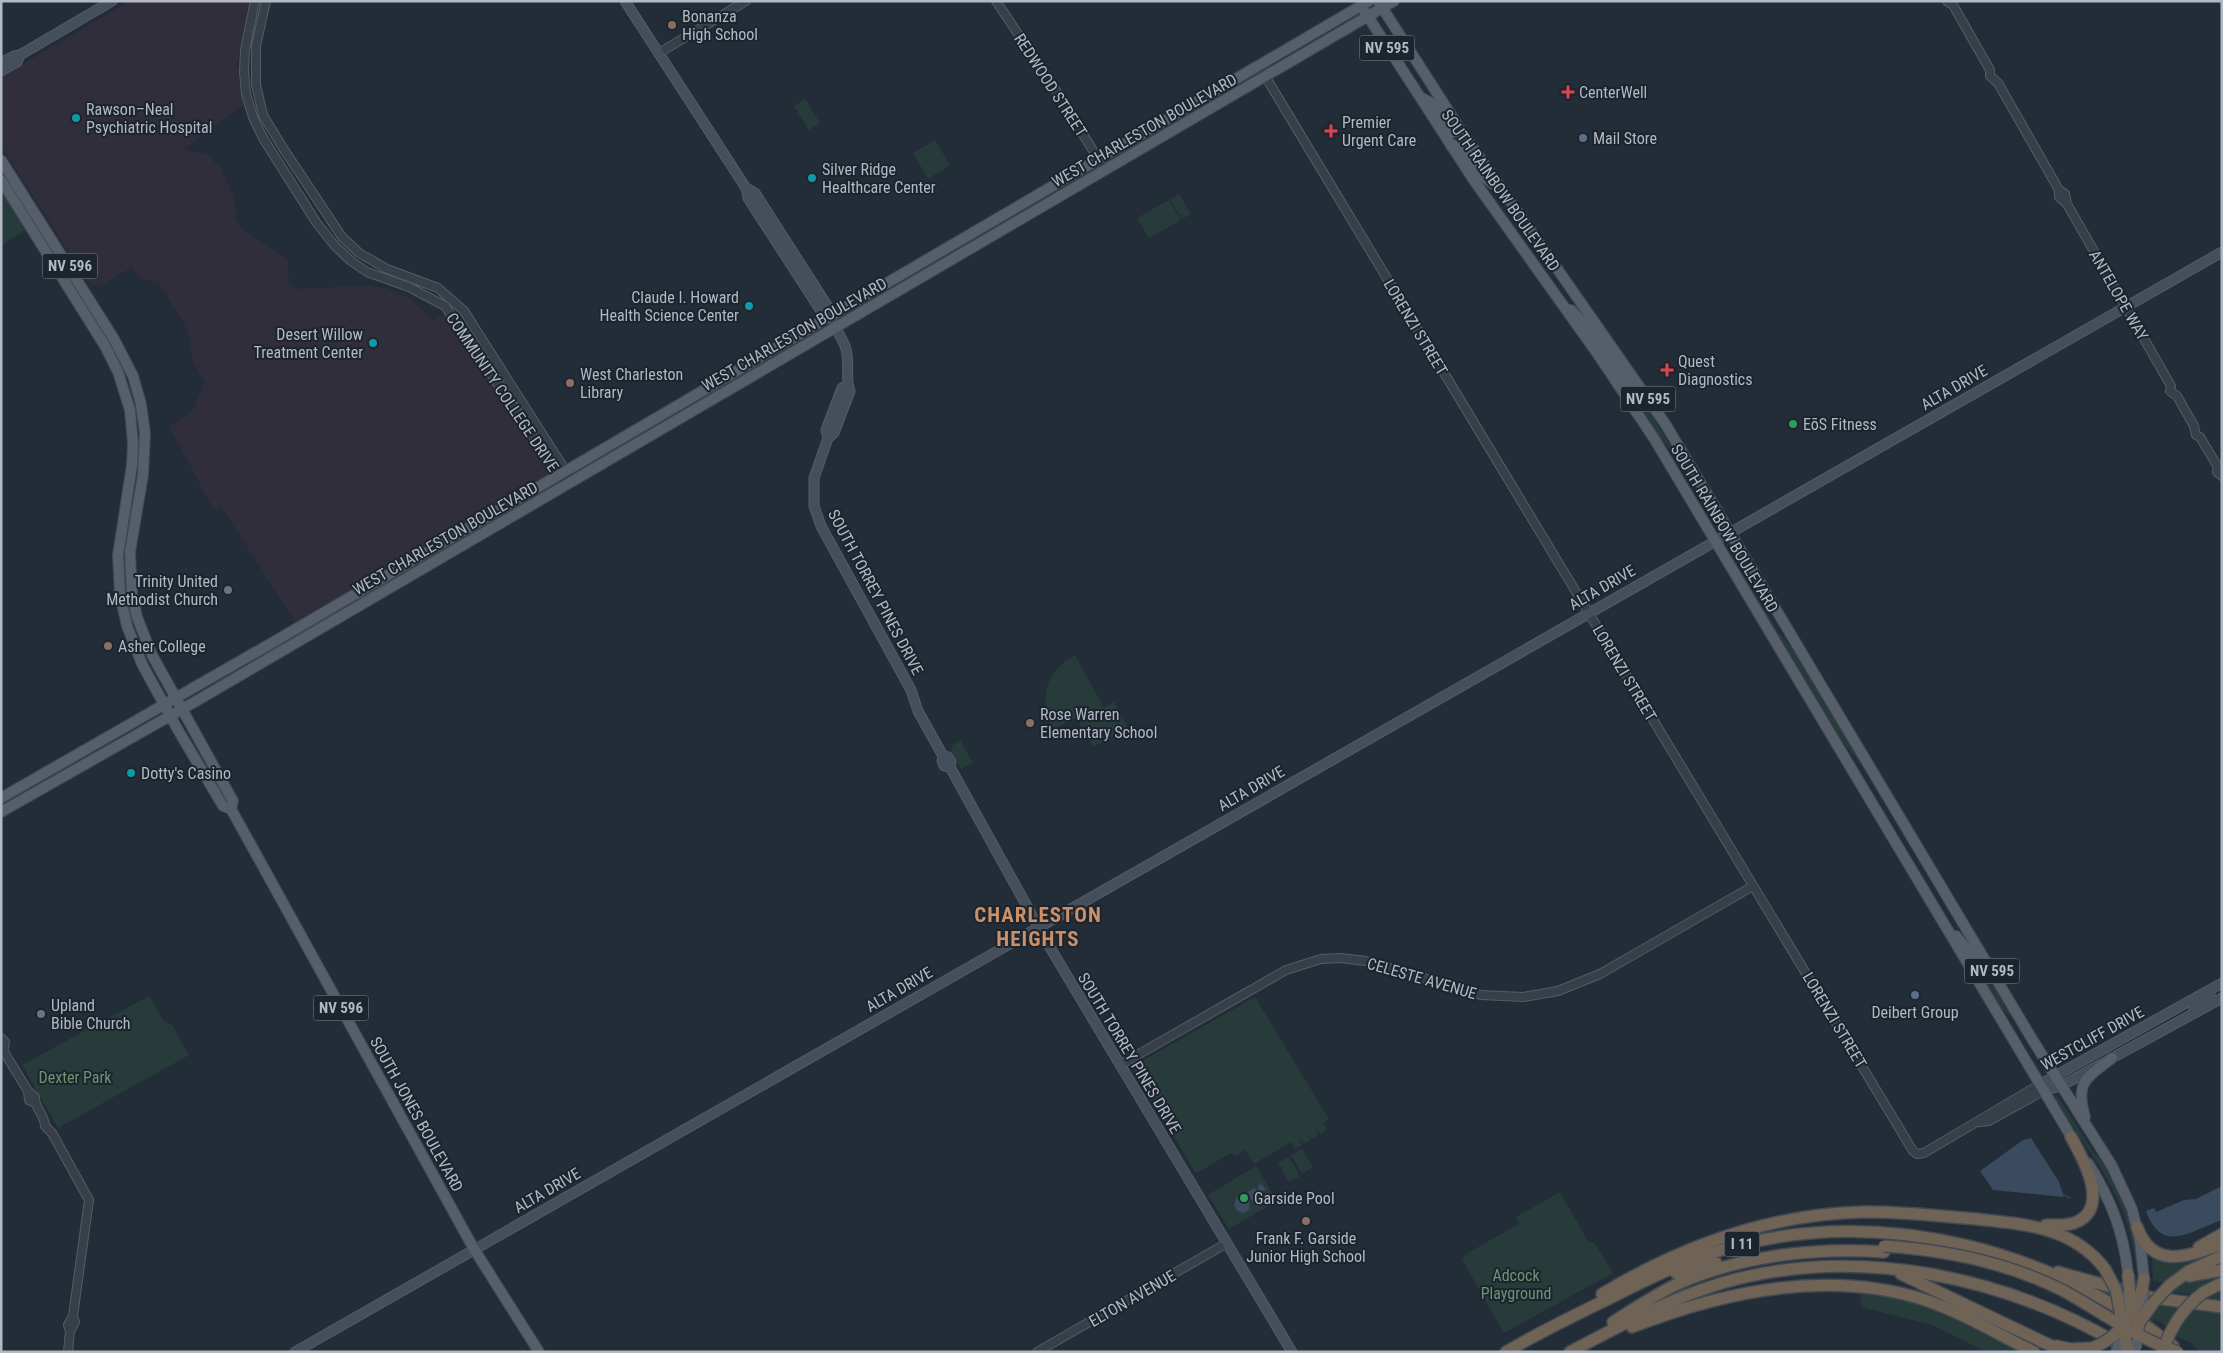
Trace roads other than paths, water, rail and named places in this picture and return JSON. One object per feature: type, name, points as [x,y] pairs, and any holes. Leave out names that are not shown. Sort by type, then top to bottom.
[{"type":"highway","points":[[1547,1328],[1625,1281],[1672,1256],[1716,1239],[1780,1221],[1834,1214],[1891,1212],[2027,1224],[2073,1224],[2081,1220],[2089,1210],[2093,1200],[2092,1187],[2084,1161],[2071,1137]]},
{"type":"highway","points":[[2027,1224],[2048,1228],[2071,1239],[2087,1250],[2105,1270],[2116,1290],[2129,1327],[2132,1349],[2118,1352]]},
{"type":"highway","points":[[2137,1227],[2145,1243],[2156,1252],[2172,1257],[2182,1257],[2222,1244]]},
{"type":"highway","name":"I 11","points":[[1506,1352],[1547,1328],[1672,1268],[1717,1251],[1774,1237],[1811,1233],[1856,1232],[1915,1237],[1968,1247],[2023,1264],[2070,1283],[2118,1308],[2150,1328],[2178,1352]]},
{"type":"highway","points":[[2182,1257],[2222,1234]]},
{"type":"highway","points":[[1618,1294],[1671,1274],[1760,1253],[1812,1246],[1884,1249],[1959,1256],[2030,1276],[2063,1291],[2136,1335],[2178,1352]]},
{"type":"highway","points":[[1569,1352],[1659,1294],[1709,1272],[1744,1262],[1790,1255],[1884,1249],[1949,1261],[2022,1281],[2063,1299],[2129,1339],[2156,1352]]},
{"type":"highway","points":[[2052,1345],[2071,1349],[2092,1348],[2129,1327],[2136,1316],[2170,1285],[2189,1271],[2222,1256]]},
{"type":"highway","points":[[2023,1264],[2095,1280],[2147,1297],[2222,1307]]},
{"type":"highway","name":"I 11","points":[[1569,1352],[1671,1302],[1734,1280],[1771,1272],[1814,1268],[1890,1269],[1969,1283],[2024,1299],[2076,1321],[2132,1349]]},
{"type":"highway","points":[[1890,1269],[2064,1352]]},
{"type":"highway","points":[[2170,1285],[2195,1274],[2222,1270]]},
{"type":"highway","points":[[2128,1274],[2136,1316]]},
{"type":"highway","points":[[2136,1316],[2144,1278]]},
{"type":"highway","points":[[2163,1352],[2179,1317],[2204,1292],[2222,1283]]},
{"type":"highway","points":[[1583,1345],[1662,1316],[1730,1297],[1784,1287],[1832,1284],[1880,1289],[1926,1300],[2034,1352]]},
{"type":"main road","points":[[1,63],[20,55],[112,1]]},
{"type":"main road","name":"SOUTH TORREY PINES DRIVE","points":[[625,1],[746,188],[748,198],[759,207],[797,259],[830,310],[830,317],[847,354],[849,368],[847,385],[850,391],[834,433],[828,438],[814,478],[813,495],[817,517],[911,690],[918,711],[943,756],[944,766],[950,767],[1038,927],[1292,1352]]},
{"type":"main road","name":"WEST CHARLESTON BOULEVARD","points":[[1,812],[170,716],[1367,17],[1380,5],[1394,1]]},
{"type":"main road","name":"WEST CHARLESTON BOULEVARD","points":[[5,796],[830,317],[1259,66],[1362,3]]},
{"type":"main road","name":"SOUTH RAINBOW BOULEVARD","points":[[1362,3],[1367,17],[1451,146],[1645,426],[1716,540],[2041,1088]]},
{"type":"main road","name":"SOUTH RAINBOW BOULEVARD","points":[[1380,5],[1462,132],[1648,399],[1730,532],[2058,1081]]},
{"type":"main road","points":[[1,71],[17,62],[20,55]]},
{"type":"main road","points":[[1418,96],[1433,104],[1451,132],[1462,132]]},
{"type":"main road","points":[[1451,146],[1458,145],[1462,148],[1479,173],[1503,192]]},
{"type":"main road","name":"SOUTH JONES BOULEVARD","points":[[1,160],[114,338],[133,376],[141,404],[145,439],[143,475],[134,526],[131,579],[137,617],[152,655],[232,801],[231,809],[474,1249],[539,1352]]},
{"type":"main road","name":"SOUTH JONES BOULEVARD","points":[[1,180],[105,346],[121,380],[130,410],[133,444],[132,465],[118,566],[123,610],[135,650],[170,716],[223,806],[231,809]]},
{"type":"main road","name":"SOUTH TORREY PINES DRIVE","points":[[759,207],[771,234],[823,314],[830,317]]},
{"type":"main road","points":[[771,234],[781,242],[792,257],[797,259]]},
{"type":"main road","name":"ALTA DRIVE","points":[[295,1352],[2222,252]]},
{"type":"main road","points":[[921,277],[934,261],[935,255]]},
{"type":"main road","points":[[1556,296],[1592,331],[1636,395],[1644,400],[1648,399]]},
{"type":"main road","points":[[121,380],[133,376]]},
{"type":"main road","name":"SOUTH TORREY PINES DRIVE","points":[[828,438],[826,430],[842,388],[847,385]]},
{"type":"main road","points":[[836,427],[841,404],[838,398]]},
{"type":"main road","points":[[126,504],[134,526]]},
{"type":"main road","points":[[124,516],[134,526]]},
{"type":"main road","points":[[312,633],[327,618],[331,608]]},
{"type":"main road","points":[[5,796],[14,805]]},
{"type":"main road","points":[[1945,926],[1967,948],[1974,958],[1986,962]]},
{"type":"main road","points":[[2193,1014],[2194,1007],[2209,996],[2219,985]]},
{"type":"main road","name":"WESTCLIFF DRIVE","points":[[2058,1081],[2128,1035],[2219,985]]},
{"type":"main road","name":"WESTCLIFF DRIVE","points":[[2041,1088],[2112,1058],[2222,998]]},
{"type":"main road","points":[[2128,1035],[2133,1041],[2145,1041]]},
{"type":"main road","points":[[2089,1130],[2080,1099],[2081,1088],[2088,1078],[2112,1058]]},
{"type":"main road","name":"NV 595","points":[[2058,1081],[2121,1181],[2137,1227],[2142,1248],[2144,1278]]},
{"type":"main road","name":"NV 595","points":[[2041,1088],[2104,1189],[2116,1215],[2125,1250],[2128,1274],[2129,1327],[2118,1352]]},
{"type":"main road","points":[[2132,1349],[2136,1316]]},
{"type":"street","name":"COMMUNITY COLLEGE DRIVE","points":[[254,1],[245,50],[245,85],[253,117],[272,153],[316,222],[335,246],[351,261],[368,272],[409,287],[445,306],[563,473]]},
{"type":"street","name":"COMMUNITY COLLEGE DRIVE","points":[[266,1],[254,60],[256,85],[263,115],[283,148],[342,237],[359,253],[387,269],[438,288],[464,311],[569,483]]},
{"type":"street","points":[[659,53],[746,1]]},
{"type":"street","name":"REDWOOD STREET","points":[[996,1],[1105,170]]},
{"type":"street","name":"ANTELOPE WAY","points":[[1951,3],[1990,70],[1998,77],[1998,83],[2059,190],[2065,194],[2067,204],[2171,386],[2176,387],[2177,396],[2194,426],[2199,429],[2200,437],[2220,468],[2218,472],[2222,476]]},
{"type":"street","name":"LORENZI STREET","points":[[1259,66],[1914,1152]]},
{"type":"street","points":[[245,85],[256,85]]},
{"type":"street","points":[[272,153],[283,148]]},
{"type":"street","points":[[351,261],[359,253]]},
{"type":"street","points":[[471,344],[481,338]]},
{"type":"street","name":"CELESTE AVENUE","points":[[1120,1064],[1286,970],[1321,959],[1366,961],[1481,996],[1523,997],[1558,991],[1600,974],[1753,886]]},
{"type":"street","points":[[1,1038],[5,1042],[2,1048],[28,1091],[30,1100],[35,1103],[45,1121],[52,1127],[52,1133],[88,1200],[73,1316],[68,1325],[70,1332],[68,1352]]},
{"type":"street","name":"WESTCLIFF DRIVE","points":[[1914,1152],[1924,1153],[1978,1122],[1989,1121],[2041,1088]]},
{"type":"street","name":"ELTON AVENUE","points":[[1037,1352],[1227,1243]]},
{"type":"water","points":[[2031,1138],[2059,1182],[2064,1197],[1993,1190],[1980,1171],[2023,1140]]},
{"type":"water","name":"Garside Pool","points":[[1260,1183],[1266,1189],[1258,1194],[1263,1203],[1257,1207],[1250,1198],[1249,1210],[1244,1213],[1237,1211],[1234,1205],[1236,1198],[1249,1195],[1248,1192],[1254,1188],[1257,1190]]},
{"type":"water","points":[[2222,1186],[2222,1220],[2188,1234],[2169,1236],[2160,1233],[2146,1211],[2154,1208],[2156,1212],[2184,1200],[2196,1199]]},
{"type":"waterway","points":[[2064,1195],[2070,1198]]},
{"type":"place","name":"Bonanza High School","points":[[672,25]]},
{"type":"place","name":"CenterWell","points":[[1568,92]]},
{"type":"place","name":"Rawson–Neal Psychiatric Hospital","points":[[76,118]]},
{"type":"place","name":"Premier Urgent Care","points":[[1331,131]]},
{"type":"place","name":"Mail Store","points":[[1583,138]]},
{"type":"place","name":"Silver Ridge Healthcare Center","points":[[812,178]]},
{"type":"place","name":"Claude I. Howard Health Science Center","points":[[749,306]]},
{"type":"place","name":"Desert Willow Treatment Center","points":[[373,343]]},
{"type":"place","name":"Quest Diagnostics","points":[[1667,370]]},
{"type":"place","name":"West Charleston Library","points":[[570,383]]},
{"type":"place","name":"EōS Fitness","points":[[1793,424]]},
{"type":"place","name":"Trinity United Methodist Church","points":[[228,590]]},
{"type":"place","name":"Asher College","points":[[108,646]]},
{"type":"place","name":"Rose Warren Elementary School","points":[[1030,723]]},
{"type":"place","name":"Dotty's Casino","points":[[131,773]]},
{"type":"place","name":"Deibert Group","points":[[1915,995]]},
{"type":"place","name":"Upland Bible Church","points":[[41,1014]]},
{"type":"place","name":"Garside Pool","points":[[1244,1198]]},
{"type":"place","name":"Frank F. Garside Junior High School","points":[[1306,1221]]},
{"type":"district","name":"CHARLESTON HEIGHTS","points":[[1038,927]]},
{"type":"park label","name":"Dexter Park","points":[[75,1077]]},
{"type":"park label","name":"Adcock Playground","points":[[1516,1284]]}]
